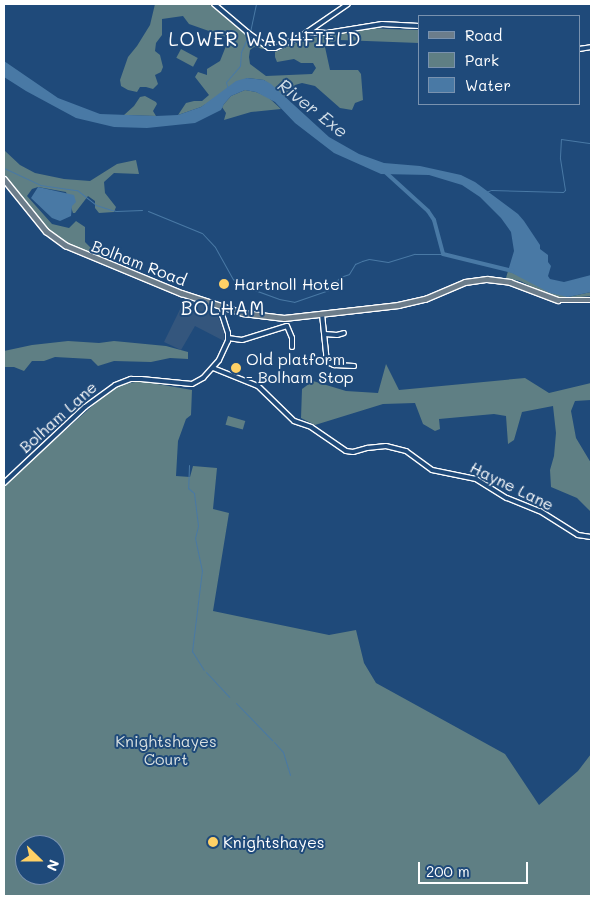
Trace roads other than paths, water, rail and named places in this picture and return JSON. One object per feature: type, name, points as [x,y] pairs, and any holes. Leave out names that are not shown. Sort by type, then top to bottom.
[{"type":"main road","name":"Bolham Road","points":[[4,179],[46,232],[65,246],[223,308],[253,316],[276,318],[407,303],[425,299],[465,282],[487,279],[510,282],[558,300],[591,300]]},
{"type":"street","points":[[214,4],[249,34],[269,48],[275,48],[309,32],[348,4]]},
{"type":"street","points":[[309,32],[327,33],[382,24],[418,26]]},
{"type":"street","points":[[223,308],[222,318],[228,338],[242,340],[287,325],[292,338],[292,347]]},
{"type":"street","points":[[322,314],[327,362],[331,365],[348,369],[354,366]]},
{"type":"street","points":[[325,334],[337,335],[344,333]]},
{"type":"street","name":"Bolham Lane","points":[[4,483],[85,407],[115,385],[131,379],[141,378],[195,384],[213,368],[228,338]]},
{"type":"street","name":"Hayne Lane","points":[[213,368],[258,386],[289,418],[311,426],[346,451],[353,452],[386,446],[406,452],[432,470],[476,479],[507,498],[540,511],[578,535],[591,537]]},
{"type":"water","points":[[4,61],[58,98],[100,114],[178,115],[201,107],[236,81],[247,78],[264,80],[271,84],[329,137],[359,154],[384,163],[420,166],[461,175],[475,182],[518,214],[524,221],[540,245],[540,249],[548,255],[548,262],[551,266],[548,276],[550,279],[564,282],[591,275],[591,292],[568,297],[550,293],[508,271],[514,251],[511,232],[501,218],[480,197],[462,185],[429,175],[381,174],[334,153],[295,123],[275,102],[256,92],[245,90],[231,96],[221,110],[195,123],[147,128],[114,127],[76,118],[26,91],[4,77]]},
{"type":"water","points":[[38,187],[74,195],[76,202],[72,206],[71,216],[60,221],[52,218],[31,198]]},
{"type":"waterway","points":[[250,32],[256,4]]},
{"type":"waterway","points":[[228,89],[226,82],[240,66],[241,52],[248,36]]},
{"type":"waterway","points":[[486,192],[491,190],[563,192],[565,190],[560,157],[561,139],[591,143]]},
{"type":"waterway","points":[[4,168],[40,185],[77,190],[96,205],[108,209],[116,211],[142,210]]},
{"type":"waterway","points":[[383,170],[428,211],[434,220],[443,254],[513,271]]},
{"type":"waterway","points":[[148,211],[202,233],[215,247],[233,279],[241,285],[279,299],[294,302],[328,290],[340,277],[349,274],[355,264],[362,261],[369,259],[388,262],[415,254],[443,254]]},
{"type":"waterway","points":[[189,465],[188,488],[194,493],[198,526],[195,538],[202,570],[192,651],[204,670]]},
{"type":"waterway","points":[[206,672],[229,697]]},
{"type":"waterway","points":[[236,703],[272,740]]},
{"type":"waterway","points":[[274,742],[283,752],[290,775]]},
{"type":"place","name":"Hartnoll Hotel","points":[[224,284]]},
{"type":"place","name":"Old platform - Bolham Stop","points":[[236,368]]},
{"type":"place","name":"Knightshayes","points":[[213,842]]},
{"type":"district","name":"LOWER WASHFIELD","points":[[265,39]]},
{"type":"district","name":"BOLHAM","points":[[223,308]]},
{"type":"water label","name":"River Exe","points":[[313,108]]},
{"type":"park label","name":"Knightshayes Court","points":[[166,750]]}]
